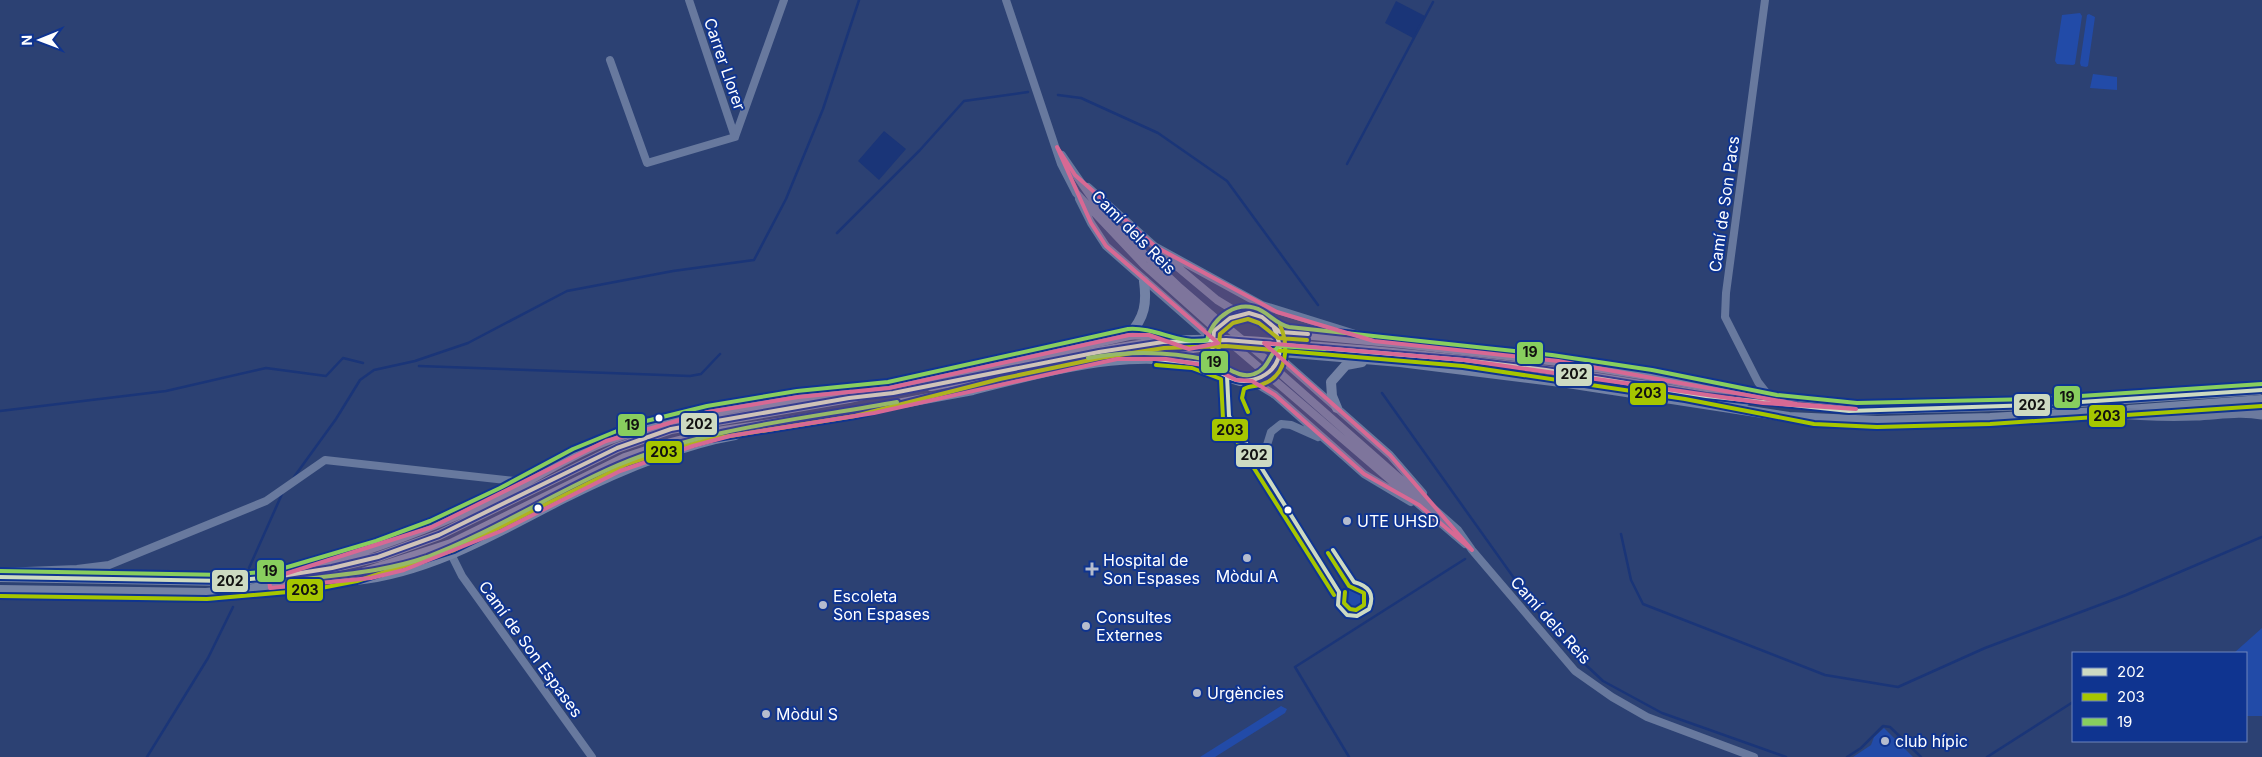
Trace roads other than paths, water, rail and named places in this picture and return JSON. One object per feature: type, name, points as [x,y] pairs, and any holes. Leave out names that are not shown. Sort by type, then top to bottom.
[{"type":"highway","points":[[2107,412],[2140,415],[2196,415],[2244,412],[2262,414]]},
{"type":"main road","points":[[1129,335],[1144,314],[1146,297],[1144,281]]},
{"type":"main road","points":[[1220,370],[1215,362],[1215,340],[1219,326],[1228,318],[1240,314],[1252,314],[1263,318],[1280,332],[1558,361],[1659,377],[1772,400],[1856,409]]},
{"type":"main road","points":[[0,590],[206,592],[371,578],[420,566],[451,554],[620,471],[693,446],[730,436],[874,413],[1117,359],[1166,359],[1220,370],[1236,380],[1252,381],[1264,377],[1273,368],[1280,354],[1280,341],[1274,328]]},
{"type":"main road","points":[[0,578],[227,581],[275,577],[332,568],[378,557],[439,535],[617,448],[671,429],[823,404],[1129,335],[1149,335],[1175,346],[1190,349],[1215,340]]},
{"type":"main road","points":[[849,398],[893,393],[1100,352],[1163,342],[1226,340],[1464,360],[1546,370],[1706,396],[1813,409],[2035,405],[2258,389]]},
{"type":"main road","points":[[1280,354],[1400,362],[1571,384],[1788,417],[1877,421],[1990,418],[2107,412],[2262,400]]},
{"type":"main road","points":[[1337,408],[1332,396],[1331,382],[1346,365],[1359,362],[1400,362]]},
{"type":"main road","points":[[854,410],[999,373]]},
{"type":"main road","points":[[275,577],[378,547],[432,527],[606,440],[708,412],[798,396],[889,388]]},
{"type":"main road","points":[[310,584],[356,575],[451,544],[625,458],[671,443],[710,433],[973,390]]},
{"type":"main road","points":[[1706,396],[1724,402],[1814,418]]},
{"type":"street","name":"Carrer Llorer","points":[[688,0],[735,137]]},
{"type":"street","points":[[610,60],[647,163],[735,137],[784,0]]},
{"type":"street","name":"Camí dels Reis","points":[[1006,0],[1061,164],[1076,193],[1144,265],[1212,320],[1105,217],[1056,147]]},
{"type":"street","name":"Camí de Son Pacs","points":[[1765,0],[1726,293],[1725,317],[1758,382],[1772,400]]},
{"type":"street","points":[[1074,175],[1216,300],[1240,314]]},
{"type":"street","points":[[1076,193],[1091,223],[1106,246],[1144,281],[1215,340],[1261,369]]},
{"type":"street","points":[[1156,247],[1262,305],[1374,341]]},
{"type":"street","points":[[1228,328],[1267,360]]},
{"type":"street","points":[[1280,354],[1390,455],[1424,493],[1429,503]]},
{"type":"street","name":"Camí dels Reis","points":[[1280,373],[1458,530],[1472,550],[1575,671],[1612,697],[1647,717],[1754,757]]},
{"type":"street","name":"Camí dels Reis","points":[[1274,380],[1472,550]]},
{"type":"street","points":[[1252,381],[1275,395],[1364,474],[1404,499],[1419,505]]},
{"type":"street","points":[[1267,444],[1271,432],[1281,424],[1291,425],[1330,444]]},
{"type":"street","points":[[0,572],[77,569],[110,565],[266,501],[325,460],[523,482]]},
{"type":"street","name":"Camí de Son Espases","points":[[451,554],[462,576],[592,757]]},
{"type":"waterway","points":[[294,477],[336,419],[360,380],[374,370],[415,361],[468,343],[567,291],[673,271],[754,260],[786,199],[823,109],[859,0]]},
{"type":"waterway","points":[[1347,164],[1433,2]]},
{"type":"waterway","points":[[837,233],[920,150],[964,101],[1028,92]]},
{"type":"waterway","points":[[1058,95],[1081,98],[1158,133],[1227,181],[1318,305]]},
{"type":"waterway","points":[[419,366],[690,376],[701,374],[720,354]]},
{"type":"waterway","points":[[0,411],[166,391],[266,368],[326,376],[343,358],[363,363]]},
{"type":"waterway","points":[[1382,393],[1556,637],[1603,681],[1662,713],[1786,757]]},
{"type":"waterway","points":[[249,568],[282,494]]},
{"type":"waterway","points":[[1621,534],[1631,580],[1643,604],[1825,675],[1898,687],[1985,648],[2126,595],[2262,537]]},
{"type":"waterway","points":[[1349,757],[1295,667],[1465,559]]},
{"type":"waterway","points":[[147,757],[208,658],[233,607]]},
{"type":"waterway","points":[[1987,757],[2072,703]]},
{"type":"waterway","points":[[1847,757],[1861,748],[1883,726],[1890,727],[1921,757]]},
{"type":"place","name":"UTE UHSD","points":[[1347,521]]},
{"type":"place","name":"Mòdul A","points":[[1247,558]]},
{"type":"place","name":"Hospital de Son Espases","points":[[1092,569]]},
{"type":"place","name":"Escoleta Son Espases","points":[[823,605]]},
{"type":"place","name":"Consultes Externes","points":[[1086,626]]},
{"type":"place","name":"Urgències","points":[[1197,693]]},
{"type":"place","name":"Mòdul S","points":[[766,714]]},
{"type":"place","name":"club hípic","points":[[1885,741]]}]
